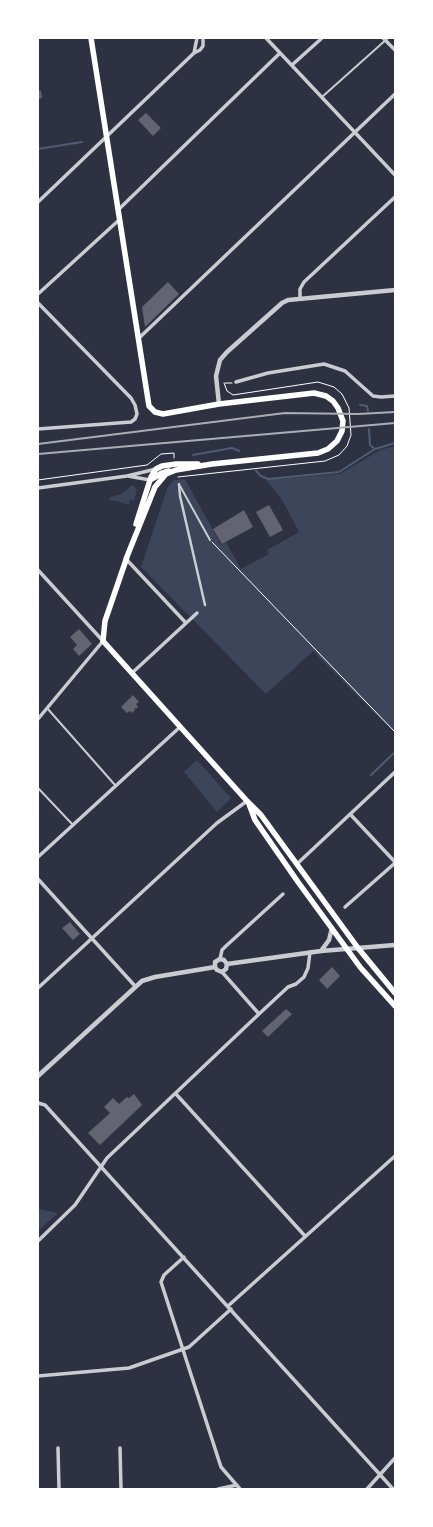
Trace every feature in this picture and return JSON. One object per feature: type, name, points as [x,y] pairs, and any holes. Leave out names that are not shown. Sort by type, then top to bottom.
[{"type":"main road","points":[[92,38],[147,402],[155,412],[166,414],[219,404],[310,392],[326,396],[336,404],[343,421],[342,431],[337,441],[328,449],[318,453],[212,464],[162,466],[156,469],[150,480],[103,627],[103,641],[247,802],[262,815],[358,948],[395,993]]},
{"type":"main road","points":[[150,480],[162,472],[176,466]]},
{"type":"main road","points":[[126,559],[154,487],[176,466]]},
{"type":"main road","points":[[247,802],[255,820],[346,948],[360,967],[395,1006]]},
{"type":"street","points":[[194,53],[198,38]]},
{"type":"street","points":[[38,202],[203,46],[203,38]]},
{"type":"street","points":[[266,38],[395,175]]},
{"type":"street","points":[[292,65],[322,38]]},
{"type":"street","points":[[386,39],[395,50]]},
{"type":"street","points":[[118,210],[280,53]]},
{"type":"street","points":[[138,339],[395,94]]},
{"type":"street","points":[[300,299],[300,289],[304,282],[395,197]]},
{"type":"street","points":[[38,294],[119,220]]},
{"type":"street","points":[[219,404],[216,373],[222,358],[282,303],[288,300],[395,290]]},
{"type":"street","points":[[38,303],[131,398],[136,405],[137,414],[135,419],[131,422],[38,429]]},
{"type":"street","points":[[236,382],[268,373],[324,364],[345,371],[373,396],[395,396]]},
{"type":"street","points":[[38,488],[127,476],[156,469]]},
{"type":"street","points":[[127,476],[150,480]]},
{"type":"street","points":[[180,485],[180,496],[205,605]]},
{"type":"street","points":[[126,559],[186,623]]},
{"type":"street","points":[[38,570],[103,641],[38,719]]},
{"type":"street","points":[[132,673],[197,613]]},
{"type":"street","points":[[38,857],[180,727]]},
{"type":"street","points":[[298,863],[395,772]]},
{"type":"street","points":[[38,988],[217,823],[247,802]]},
{"type":"street","points":[[345,907],[395,862],[350,814]]},
{"type":"street","points":[[38,879],[135,986]]},
{"type":"street","points":[[215,967],[215,962],[220,959],[222,950],[283,894]]},
{"type":"street","points":[[321,951],[329,940],[332,928]]},
{"type":"street","points":[[227,964],[310,952],[395,945]]},
{"type":"street","points":[[38,1242],[75,1205],[107,1158],[259,1014],[288,988],[296,984],[304,977],[308,968],[310,952]]},
{"type":"street","points":[[220,959],[224,960],[227,964]]},
{"type":"street","points":[[222,972],[226,969],[227,964]]},
{"type":"street","points":[[38,1076],[135,986],[155,977],[215,967]]},
{"type":"street","points":[[215,967],[217,970],[222,972],[259,1014]]},
{"type":"street","points":[[176,1094],[306,1236]]},
{"type":"street","points":[[38,1103],[45,1105],[393,1489]]},
{"type":"street","points":[[38,1376],[128,1368],[189,1347],[306,1236],[395,1156]]},
{"type":"street","points":[[184,1257],[164,1275],[161,1282],[221,1467],[240,1489]]},
{"type":"street","points":[[58,1448],[59,1489]]},
{"type":"street","points":[[120,1448],[121,1489]]},
{"type":"street","points":[[367,1489],[395,1458]]},
{"type":"street","points":[[218,1489],[237,1485]]},
{"type":"lane","points":[[322,97],[386,39]]},
{"type":"lane","points":[[180,485],[210,540]]},
{"type":"lane","points":[[47,708],[115,785]]},
{"type":"lane","points":[[38,788],[72,825]]},
{"type":"path","points":[[224,383],[236,382]]},
{"type":"path","points":[[178,477],[330,460],[339,455],[346,448],[351,432],[349,408]]},
{"type":"path","points":[[38,480],[147,465],[161,454],[174,453],[176,466]]},
{"type":"path","points":[[210,540],[395,732]]},
{"type":"shaded area","points":[[395,446],[395,733],[313,651],[266,694],[141,567],[168,486],[174,480],[185,479],[221,545],[226,542],[241,569],[269,554],[267,550],[299,532],[281,498],[266,480],[340,474],[380,450]]},
{"type":"shaded area","points":[[133,485],[137,490],[134,501],[130,500],[129,505],[109,500],[110,497],[121,494]]},
{"type":"shaded area","points":[[197,760],[231,798],[217,812],[184,772]]},
{"type":"shaded area","points":[[38,1209],[58,1213],[38,1231]]},
{"type":"building","points":[[38,91],[41,91],[42,98],[38,99]]},
{"type":"building","points":[[146,113],[161,128],[153,136],[138,120]]},
{"type":"building","points":[[168,282],[179,294],[145,327],[142,307]]},
{"type":"building","points":[[269,505],[283,530],[270,537],[256,512]]},
{"type":"building","points":[[244,510],[253,527],[222,544],[213,529]]},
{"type":"building","points":[[79,629],[92,644],[79,656],[73,649],[77,645],[70,637]]},
{"type":"building","points":[[133,695],[139,702],[136,704],[138,707],[136,709],[134,707],[135,710],[132,713],[130,711],[127,713],[121,707]]},
{"type":"building","points":[[70,922],[80,934],[73,940],[62,928]]},
{"type":"building","points":[[332,967],[340,976],[327,989],[319,980]]},
{"type":"building","points":[[286,1009],[292,1014],[268,1037],[262,1031]]},
{"type":"building","points":[[134,1094],[142,1105],[100,1145],[88,1133],[110,1113],[104,1107],[113,1098],[119,1104],[127,1097],[129,1098]]},
{"type":"waterway","points":[[38,149],[82,142]]},
{"type":"waterway","points":[[360,405],[367,406],[368,411]]},
{"type":"waterway","points":[[369,429],[370,445],[375,449]]},
{"type":"waterway","points":[[256,471],[261,476],[268,479],[339,472],[375,449],[395,443]]},
{"type":"waterway","points":[[193,455],[232,448],[239,451]]},
{"type":"waterway","points":[[371,775],[395,752]]},
{"type":"railway","points":[[38,444],[285,413],[358,414],[395,412]]},
{"type":"railway","points":[[38,454],[395,423]]}]
